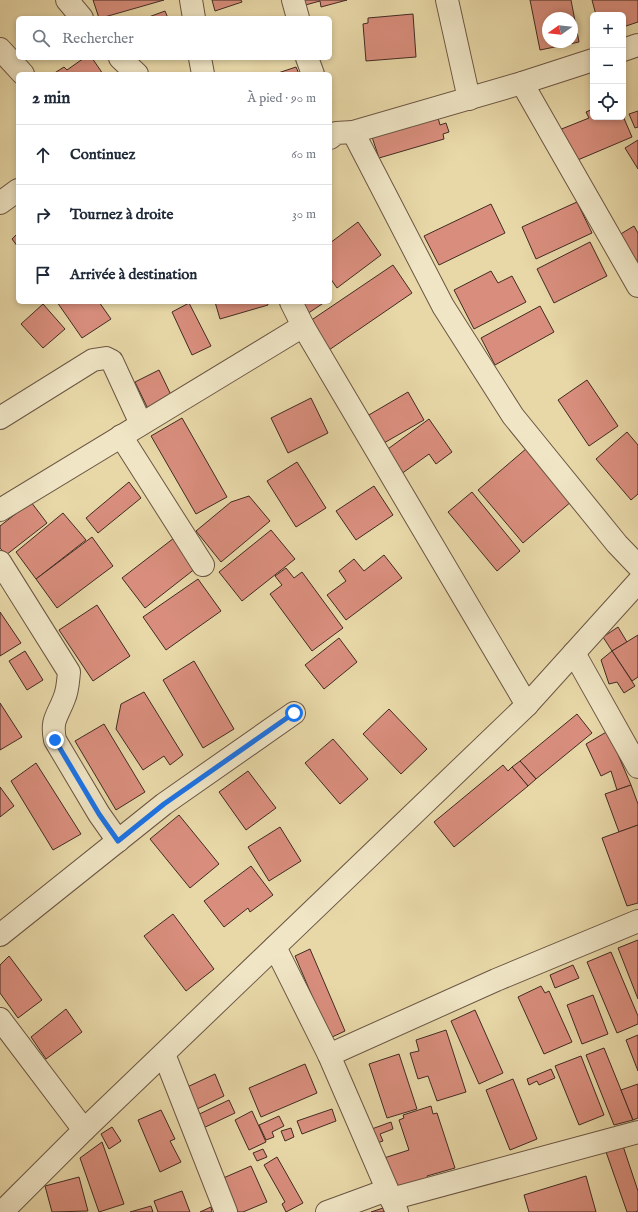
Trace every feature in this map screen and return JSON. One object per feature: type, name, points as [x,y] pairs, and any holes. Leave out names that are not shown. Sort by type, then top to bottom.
[{"type":"street","points":[[67,0],[80,16]]},
{"type":"street","points":[[191,0],[194,16]]},
{"type":"street","points":[[293,0],[297,16]]},
{"type":"street","points":[[447,0],[469,99]]},
{"type":"street","points":[[626,49],[638,45]]},
{"type":"street","points":[[0,49],[21,72]]},
{"type":"street","points":[[122,60],[135,72]]},
{"type":"street","points":[[200,60],[203,72]]},
{"type":"street","points":[[308,60],[312,72]]},
{"type":"street","points":[[590,61],[469,99],[337,130],[443,306],[513,416],[617,544],[638,566]]},
{"type":"street","points":[[522,83],[638,286]]},
{"type":"street","points":[[0,203],[16,191]]},
{"type":"street","points":[[292,304],[302,326],[527,705]]},
{"type":"street","points":[[0,510],[302,326]]},
{"type":"street","points":[[0,418],[93,360],[106,358],[112,361],[141,424]]},
{"type":"street","points":[[121,436],[203,565]]},
{"type":"street","points":[[0,562],[69,672],[68,685],[64,699],[54,718],[52,727],[55,740],[99,814],[118,841]]},
{"type":"street","points":[[2,1212],[84,1130],[527,705],[638,582]]},
{"type":"street","points":[[574,653],[638,767]]},
{"type":"street","points":[[0,935],[164,804],[294,713]]},
{"type":"street","points":[[329,1055],[496,980],[638,921]]},
{"type":"street","points":[[275,947],[329,1055],[392,1200]]},
{"type":"street","points":[[0,1019],[84,1130]]},
{"type":"street","points":[[164,1054],[226,1212]]},
{"type":"street","points":[[326,1212],[392,1200],[638,1132]]},
{"type":"building","points":[[93,0],[164,0],[108,16],[98,16]]},
{"type":"building","points":[[212,0],[241,0],[242,2],[215,11]]},
{"type":"building","points":[[296,0],[347,0],[321,7],[320,1],[298,7]]},
{"type":"building","points":[[530,0],[571,0],[573,12],[542,12],[542,48],[550,48],[540,50]]},
{"type":"building","points":[[592,0],[638,0],[638,22],[626,26],[626,12],[595,12]]},
{"type":"building","points":[[165,11],[167,16],[151,16]]},
{"type":"building","points":[[413,14],[416,57],[366,61],[363,24],[368,23],[368,18]]},
{"type":"building","points":[[81,60],[93,60],[102,72],[56,72],[64,67],[67,70]]},
{"type":"building","points":[[296,67],[298,72],[281,72]]},
{"type":"building","points":[[590,110],[590,120],[625,120],[632,137],[573,162],[559,130],[589,118],[586,112]]},
{"type":"building","points":[[638,111],[638,127],[635,128],[629,114]]},
{"type":"building","points":[[437,114],[440,125],[446,123],[449,132],[443,134],[444,139],[379,158],[371,134]]},
{"type":"building","points":[[638,140],[638,169],[625,148]]},
{"type":"building","points":[[577,202],[592,233],[536,259],[522,227]]},
{"type":"building","points":[[491,204],[505,233],[439,265],[424,236]]},
{"type":"building","points":[[358,222],[381,255],[337,288],[332,281],[332,242]]},
{"type":"building","points":[[634,226],[638,233],[638,267],[619,235]]},
{"type":"building","points":[[16,235],[16,244],[12,239]]},
{"type":"building","points":[[590,242],[607,276],[554,303],[537,269]]},
{"type":"building","points":[[393,265],[412,293],[329,350],[310,321]]},
{"type":"building","points":[[491,271],[498,283],[512,276],[526,302],[474,329],[454,290]]},
{"type":"building","points":[[43,304],[65,329],[43,348],[21,324]]},
{"type":"building","points":[[58,304],[100,304],[111,319],[82,338]]},
{"type":"building","points":[[190,304],[211,346],[192,355],[172,312]]},
{"type":"building","points":[[216,304],[268,305],[220,319]]},
{"type":"building","points":[[300,304],[322,304],[307,314]]},
{"type":"building","points":[[540,306],[554,332],[495,365],[481,338]]},
{"type":"building","points":[[159,370],[172,397],[148,409],[135,382]]},
{"type":"building","points":[[587,380],[618,426],[589,446],[558,400]]},
{"type":"building","points":[[408,392],[424,420],[377,447],[362,419]]},
{"type":"building","points":[[311,398],[328,433],[288,453],[271,418]]},
{"type":"building","points":[[182,418],[227,497],[196,514],[151,436]]},
{"type":"building","points":[[429,419],[452,452],[436,464],[429,454],[397,477],[381,454]]},
{"type":"building","points":[[627,432],[638,445],[638,494],[631,500],[596,459]]},
{"type":"building","points":[[527,448],[572,501],[523,543],[478,490]]},
{"type":"building","points":[[297,462],[326,508],[296,527],[267,481]]},
{"type":"building","points":[[129,482],[141,498],[98,533],[86,518]]},
{"type":"building","points":[[374,486],[393,515],[356,540],[336,511]]},
{"type":"building","points":[[472,492],[520,551],[497,571],[448,512]]},
{"type":"building","points":[[249,496],[270,521],[221,562],[196,531],[231,502]]},
{"type":"building","points":[[31,502],[47,523],[6,555],[0,548],[0,526]]},
{"type":"building","points":[[63,513],[86,540],[36,579],[16,552]]},
{"type":"building","points":[[271,530],[295,559],[242,601],[219,572]]},
{"type":"building","points":[[92,537],[113,566],[57,608],[36,579]]},
{"type":"building","points":[[174,538],[196,568],[145,608],[122,578]]},
{"type":"building","points":[[384,555],[402,578],[346,620],[327,595],[346,581],[339,571],[354,559],[364,571]]},
{"type":"building","points":[[286,568],[294,578],[302,572],[343,628],[312,651],[270,594],[282,585],[275,576]]},
{"type":"building","points":[[198,579],[221,611],[166,650],[143,617]]},
{"type":"building","points":[[97,605],[130,656],[93,681],[59,630]]},
{"type":"building","points":[[0,612],[21,643],[0,656]]},
{"type":"building","points":[[618,627],[627,642],[612,651],[603,637]]},
{"type":"building","points":[[638,635],[638,677],[632,681],[612,651]]},
{"type":"building","points":[[339,638],[357,662],[324,689],[305,665]]},
{"type":"building","points":[[25,651],[43,680],[27,690],[9,661]]},
{"type":"building","points":[[612,651],[635,686],[624,693],[617,682],[609,684],[601,660]]},
{"type":"building","points":[[194,661],[234,729],[203,748],[163,680]]},
{"type":"building","points":[[144,692],[183,755],[170,765],[164,756],[143,770],[116,729],[121,704]]},
{"type":"building","points":[[0,703],[22,737],[0,750]]},
{"type":"building","points":[[389,709],[427,749],[401,774],[363,734]]},
{"type":"building","points":[[577,714],[592,733],[536,779],[520,761]]},
{"type":"building","points":[[104,724],[145,792],[116,810],[75,741]]},
{"type":"building","points":[[608,731],[631,785],[617,790],[611,771],[601,776],[586,744]]},
{"type":"building","points":[[333,739],[368,779],[340,804],[305,763]]},
{"type":"building","points":[[520,761],[536,779],[528,786],[512,767]]},
{"type":"building","points":[[36,763],[81,834],[53,850],[11,781]]},
{"type":"building","points":[[503,765],[508,771],[512,767],[528,786],[454,847],[434,822]]},
{"type":"building","points":[[248,771],[276,808],[246,830],[219,792]]},
{"type":"building","points":[[631,785],[638,804],[638,825],[619,832],[605,794]]},
{"type":"building","points":[[0,787],[14,806],[0,817]]},
{"type":"building","points":[[179,815],[219,864],[190,888],[150,839]]},
{"type":"building","points":[[638,825],[638,903],[627,906],[602,838]]},
{"type":"building","points":[[280,827],[301,861],[269,881],[248,847]]},
{"type":"building","points":[[251,866],[273,895],[250,912],[248,908],[224,927],[204,901]]},
{"type":"building","points":[[173,914],[214,969],[186,991],[144,936]]},
{"type":"building","points":[[638,940],[638,999],[618,948]]},
{"type":"building","points":[[310,949],[345,1031],[330,1038],[295,956]]},
{"type":"building","points":[[611,952],[638,1016],[638,1024],[617,1033],[587,962]]},
{"type":"building","points":[[9,956],[42,1000],[18,1018],[0,993],[0,965]]},
{"type":"building","points":[[573,965],[579,978],[555,988],[550,975]]},
{"type":"building","points":[[541,986],[545,993],[549,991],[572,1042],[544,1054],[518,997]]},
{"type":"building","points":[[593,995],[608,1034],[582,1044],[567,1005]]},
{"type":"building","points":[[66,1009],[82,1032],[46,1059],[31,1037]]},
{"type":"building","points":[[475,1010],[503,1073],[479,1084],[451,1021]]},
{"type":"building","points":[[446,1030],[466,1092],[437,1101],[428,1076],[418,1079],[410,1053],[419,1051],[416,1040]]},
{"type":"building","points":[[638,1035],[638,1071],[626,1040]]},
{"type":"building","points":[[604,1048],[633,1120],[614,1125],[586,1055]]},
{"type":"building","points":[[399,1054],[417,1109],[387,1118],[369,1064]]},
{"type":"building","points":[[581,1056],[604,1115],[579,1125],[555,1066]]},
{"type":"building","points":[[305,1064],[317,1093],[261,1117],[249,1088]]},
{"type":"building","points":[[551,1069],[555,1078],[539,1085],[537,1081],[529,1085],[527,1079]]},
{"type":"building","points":[[215,1074],[224,1096],[195,1110],[185,1088]]},
{"type":"building","points":[[513,1079],[537,1139],[510,1150],[486,1090]]},
{"type":"building","points":[[638,1084],[638,1118],[633,1120],[621,1090]]},
{"type":"building","points":[[229,1100],[235,1113],[199,1130],[193,1117]]},
{"type":"building","points":[[431,1106],[433,1114],[437,1113],[455,1168],[427,1176],[429,1180],[394,1191],[384,1158],[409,1150],[399,1120],[404,1118],[403,1115]]},
{"type":"building","points":[[332,1109],[336,1121],[302,1134],[297,1121]]},
{"type":"building","points":[[161,1110],[175,1139],[170,1141],[181,1162],[160,1172],[138,1120]]},
{"type":"building","points":[[252,1111],[266,1142],[249,1150],[235,1120]]},
{"type":"building","points":[[279,1116],[284,1126],[272,1132],[274,1137],[266,1140],[259,1125]]},
{"type":"building","points":[[391,1122],[393,1129],[380,1134],[383,1141],[374,1144],[369,1130]]},
{"type":"building","points":[[112,1127],[121,1141],[109,1149],[101,1134]]},
{"type":"building","points":[[291,1128],[294,1137],[285,1141],[281,1131]]},
{"type":"building","points":[[102,1142],[124,1204],[99,1212],[80,1158]]},
{"type":"building","points":[[622,1143],[638,1191],[638,1211],[635,1212],[627,1212],[605,1149]]},
{"type":"building","points":[[263,1149],[267,1157],[257,1161],[253,1153]]},
{"type":"building","points":[[277,1157],[303,1203],[286,1212],[282,1204],[285,1202],[264,1165]]},
{"type":"building","points":[[251,1166],[267,1202],[243,1212],[235,1212],[221,1179]]},
{"type":"building","points":[[586,1176],[596,1212],[529,1212],[524,1195]]},
{"type":"building","points":[[79,1177],[88,1211],[52,1212],[45,1186]]},
{"type":"building","points":[[182,1191],[190,1212],[158,1212],[154,1201]]},
{"type":"building","points":[[151,1206],[153,1212],[130,1212]]},
{"type":"building","points":[[211,1207],[212,1212],[200,1212]]},
{"type":"building","points":[[383,1208],[384,1212],[371,1212]]},
{"type":"route","points":[[55,740],[99,814],[118,841],[164,804],[294,713]]}]
